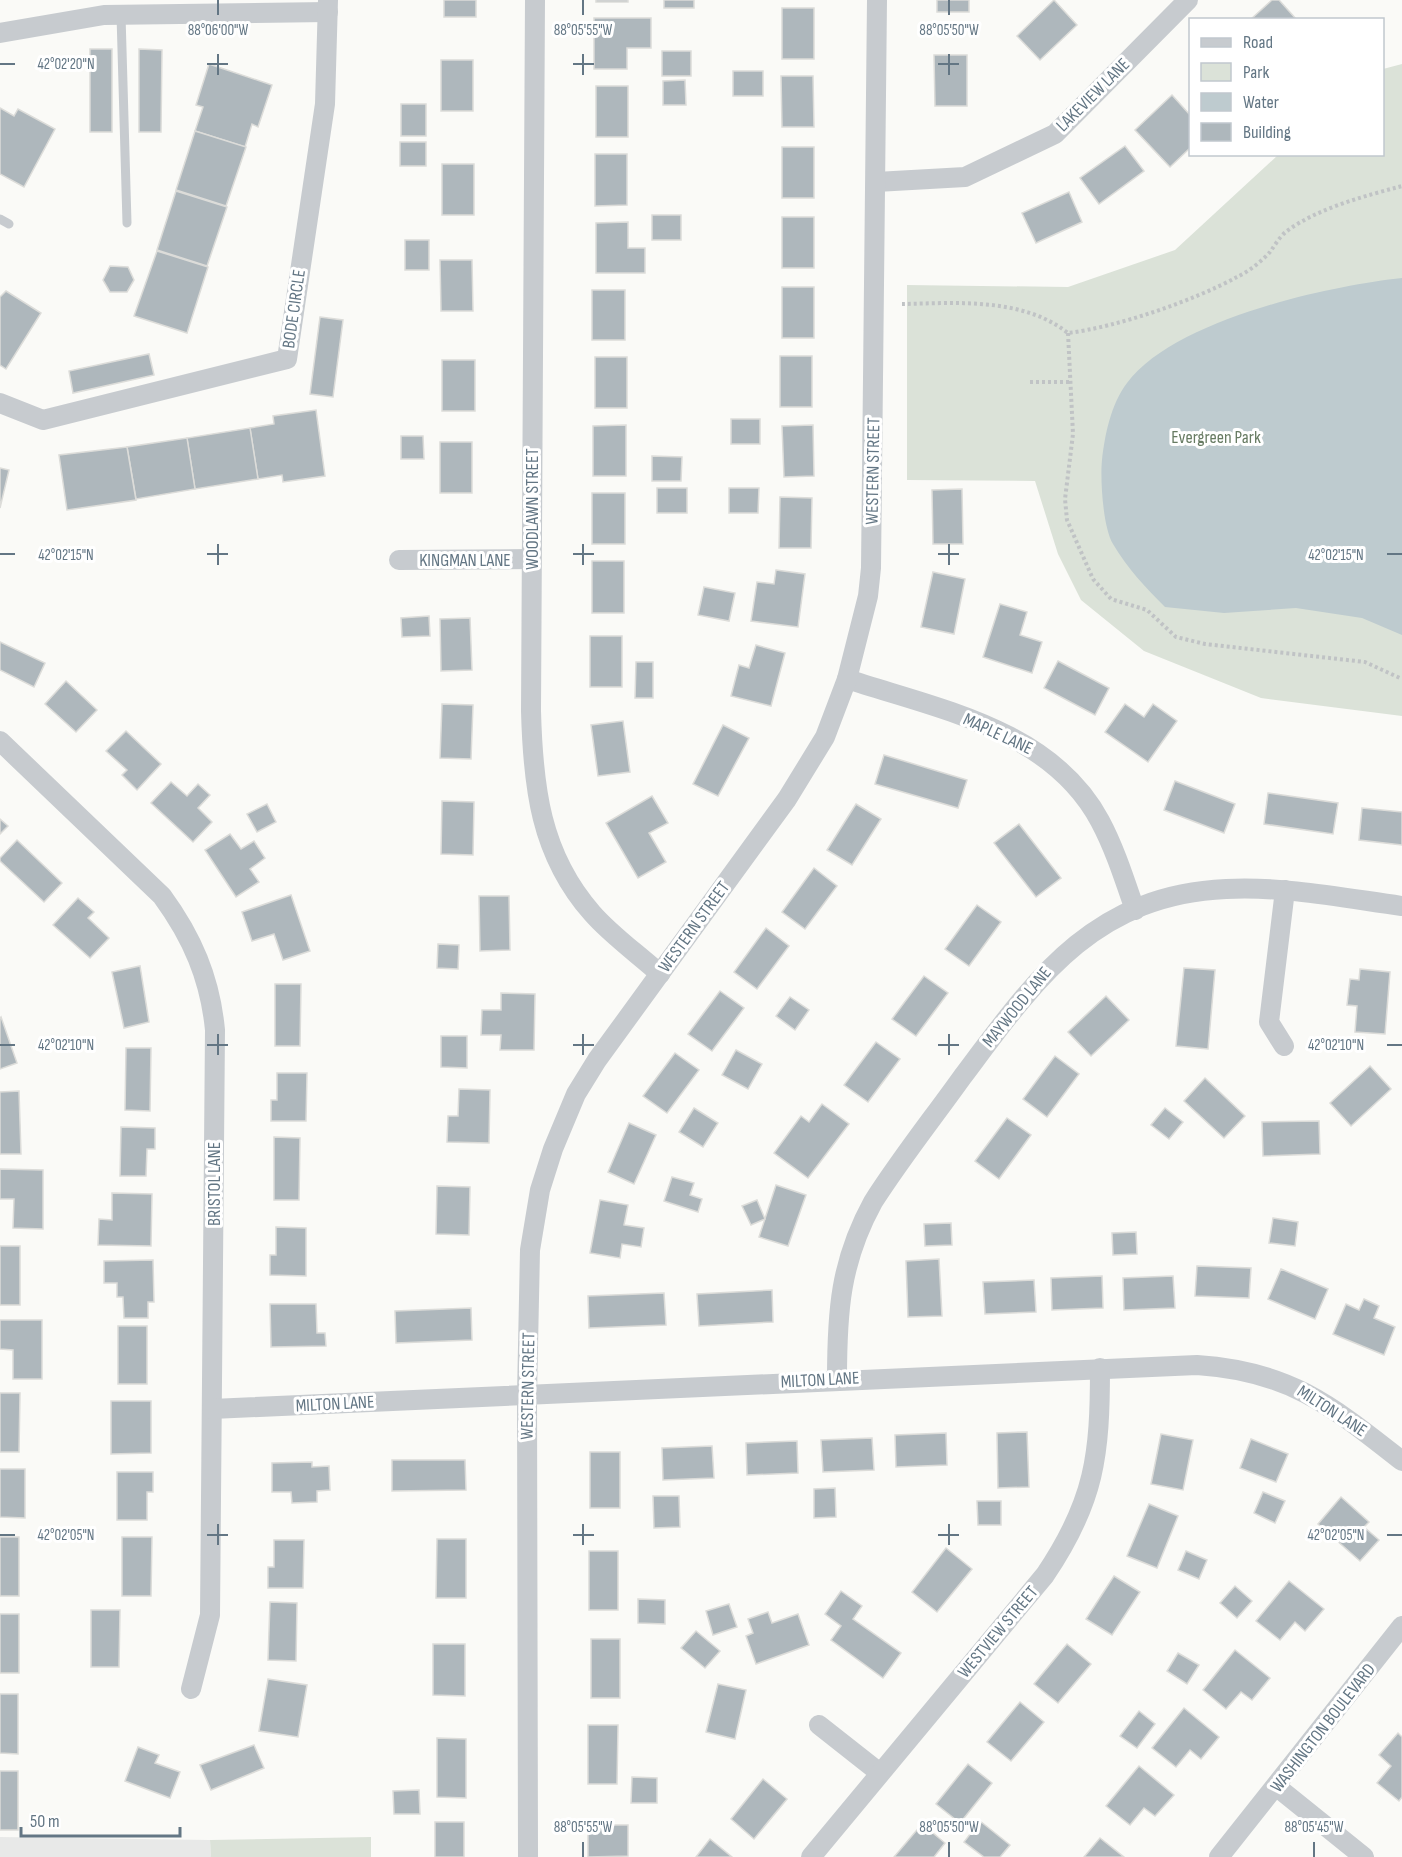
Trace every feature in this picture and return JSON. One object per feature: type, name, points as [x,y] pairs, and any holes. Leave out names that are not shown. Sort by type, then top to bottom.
[{"type":"street","name":"WOODLAWN STREET","points":[[535,0],[531,559],[533,780],[544,825],[566,877],[579,898],[593,915],[660,974]]},
{"type":"street","name":"WESTERN STREET","points":[[528,1857],[527,1395],[530,1250],[540,1190],[553,1149],[576,1094],[597,1060],[787,799],[825,737],[847,679],[868,596],[871,568],[877,0]]},
{"type":"street","name":"LAKEVIEW LANE","points":[[876,182],[965,177],[1055,134],[1188,0]]},
{"type":"street","points":[[0,33],[121,15],[328,6]]},
{"type":"street","name":"BODE CIRCLE","points":[[0,403],[43,420],[287,359],[325,104],[328,6]]},
{"type":"street","name":"KINGMAN LANE","points":[[399,560],[531,559]]},
{"type":"street","name":"MAPLE LANE","points":[[847,679],[996,729],[1047,758],[1069,778],[1100,821],[1135,910]]},
{"type":"street","name":"BRISTOL LANE","points":[[6,746],[162,896],[183,924],[205,973],[215,1030],[210,1615],[191,1689]]},
{"type":"street","name":"MAYWOOD LANE","points":[[837,1379],[838,1316],[842,1284],[856,1235],[873,1202],[891,1173],[1037,979],[1077,943],[1135,910],[1167,899],[1208,890],[1285,890],[1402,906]]},
{"type":"street","points":[[1284,1046],[1269,1022],[1285,890]]},
{"type":"street","name":"MILTON LANE","points":[[212,1409],[837,1379],[1197,1365],[1229,1367],[1281,1380],[1305,1391],[1346,1416],[1402,1461]]},
{"type":"street","name":"WESTVIEW STREET","points":[[812,1857],[1045,1575],[1063,1549],[1081,1514],[1091,1483],[1099,1425],[1100,1368]]},
{"type":"street","name":"WASHINGTON BOULEVARD","points":[[1219,1857],[1277,1787],[1402,1626]]},
{"type":"street","points":[[819,1725],[880,1773]]},
{"type":"street","points":[[1277,1787],[1364,1857]]},
{"type":"lane","points":[[121,15],[127,223]]},
{"type":"path","points":[[902,304],[987,303],[1055,323],[1068,333],[1100,329],[1201,294],[1239,277],[1268,255],[1285,231],[1313,217],[1402,186]]},
{"type":"path","points":[[1068,333],[1073,434],[1065,499],[1067,520],[1093,579],[1111,599],[1147,610],[1176,637],[1205,644],[1365,662],[1402,679]]},
{"type":"path","points":[[1030,382],[1070,382]]},
{"type":"shaded area","points":[[0,1837],[210,1840],[211,1857],[0,1857]]},
{"type":"green space","name":"Evergreen Park","points":[[1402,64],[1402,716],[1261,698],[1144,651],[1081,600],[1058,554],[1035,481],[907,480],[907,285],[1068,287],[1175,250],[1277,156],[1384,156],[1384,69]]},
{"type":"green space","points":[[371,1837],[371,1857],[211,1857],[210,1840]]},
{"type":"water","points":[[1402,278],[1402,635],[1362,618],[1296,608],[1224,613],[1165,607],[1118,553],[1107,527],[1101,468],[1110,420],[1121,391],[1149,361],[1179,341],[1215,324],[1294,298]]},
{"type":"building","points":[[444,0],[476,0],[476,17],[444,17]]},
{"type":"building","points":[[596,0],[628,0],[628,2],[596,2]]},
{"type":"building","points":[[664,0],[694,0],[694,8],[664,8]]},
{"type":"building","points":[[937,0],[969,0],[969,12],[937,12]]},
{"type":"building","points":[[1054,0],[1077,25],[1040,60],[1017,36]]},
{"type":"building","points":[[1272,0],[1279,0],[1295,18],[1252,18]]},
{"type":"building","points":[[782,8],[814,8],[814,59],[782,59]]},
{"type":"building","points":[[594,18],[651,18],[651,48],[627,48],[627,69],[594,69]]},
{"type":"building","points":[[90,49],[112,49],[112,132],[90,132]]},
{"type":"building","points":[[139,49],[162,50],[161,132],[139,132]]},
{"type":"building","points":[[662,51],[691,51],[691,76],[662,76]]},
{"type":"building","points":[[934,55],[967,55],[967,106],[935,106]]},
{"type":"building","points":[[441,60],[473,60],[473,111],[441,111]]},
{"type":"building","points":[[209,64],[272,85],[258,127],[252,124],[245,147],[195,131],[203,107],[196,105]]},
{"type":"building","points":[[733,71],[763,71],[763,96],[733,96]]},
{"type":"building","points":[[781,76],[813,76],[814,127],[782,127]]},
{"type":"building","points":[[685,80],[686,105],[663,105],[663,81]]},
{"type":"building","points":[[596,86],[628,86],[628,137],[596,137]]},
{"type":"building","points":[[1172,95],[1189,114],[1189,149],[1170,167],[1135,130]]},
{"type":"building","points":[[401,104],[426,104],[426,136],[401,136]]},
{"type":"building","points":[[0,108],[14,116],[18,109],[55,129],[24,187],[0,174]]},
{"type":"building","points":[[195,131],[246,147],[226,206],[176,190]]},
{"type":"building","points":[[400,142],[426,142],[426,166],[400,166]]},
{"type":"building","points":[[1125,146],[1144,171],[1099,204],[1080,178]]},
{"type":"building","points":[[782,147],[814,147],[814,198],[782,198]]},
{"type":"building","points":[[595,154],[627,154],[627,205],[595,206]]},
{"type":"building","points":[[442,164],[474,164],[474,215],[442,215]]},
{"type":"building","points":[[176,191],[227,207],[207,266],[157,250]]},
{"type":"building","points":[[1069,192],[1082,222],[1036,243],[1022,213]]},
{"type":"building","points":[[652,215],[681,215],[681,240],[652,240]]},
{"type":"building","points":[[782,217],[814,217],[814,268],[782,268]]},
{"type":"building","points":[[628,222],[628,248],[645,248],[645,273],[596,273],[596,223]]},
{"type":"building","points":[[405,240],[429,240],[429,270],[405,270]]},
{"type":"building","points":[[157,251],[208,267],[187,333],[134,316]]},
{"type":"building","points":[[440,260],[472,260],[473,311],[441,311]]},
{"type":"building","points":[[110,266],[128,267],[134,280],[127,292],[110,292],[103,280]]},
{"type":"building","points":[[782,287],[814,287],[814,338],[782,338]]},
{"type":"building","points":[[592,290],[625,290],[625,340],[592,340]]},
{"type":"building","points":[[6,291],[41,313],[6,369],[0,365],[0,297]]},
{"type":"building","points":[[320,317],[343,320],[333,397],[310,394]]},
{"type":"building","points":[[149,354],[154,375],[73,393],[69,371]]},
{"type":"building","points":[[780,356],[812,356],[812,407],[780,407]]},
{"type":"building","points":[[595,357],[627,357],[627,408],[595,408]]},
{"type":"building","points":[[442,360],[475,360],[475,411],[442,411]]},
{"type":"building","points":[[316,410],[325,476],[283,482],[282,475],[258,479],[250,428],[274,424],[273,416]]},
{"type":"building","points":[[731,419],[760,419],[760,444],[731,444]]},
{"type":"building","points":[[626,425],[626,476],[593,476],[593,426]]},
{"type":"building","points":[[813,425],[814,476],[784,477],[782,426]]},
{"type":"building","points":[[250,428],[258,479],[195,489],[187,438]]},
{"type":"building","points":[[401,436],[423,436],[424,459],[401,459]]},
{"type":"building","points":[[187,438],[195,489],[136,499],[127,447]]},
{"type":"building","points":[[440,442],[472,442],[472,493],[440,493]]},
{"type":"building","points":[[127,447],[136,500],[67,510],[59,455]]},
{"type":"building","points":[[652,456],[682,457],[681,481],[652,481]]},
{"type":"building","points":[[0,468],[9,470],[0,508]]},
{"type":"building","points":[[657,488],[687,488],[687,513],[657,513]]},
{"type":"building","points":[[729,488],[759,488],[758,513],[729,513]]},
{"type":"building","points":[[962,489],[963,544],[933,544],[932,490]]},
{"type":"building","points":[[592,493],[625,493],[625,544],[592,544]]},
{"type":"building","points":[[780,497],[812,498],[811,548],[779,548]]},
{"type":"building","points":[[592,561],[624,561],[624,613],[592,613]]},
{"type":"building","points":[[776,570],[805,574],[798,627],[751,621],[757,582],[774,584]]},
{"type":"building","points":[[933,572],[965,579],[954,634],[921,627]]},
{"type":"building","points":[[704,587],[735,593],[729,621],[698,615]]},
{"type":"building","points":[[1000,604],[1027,612],[1020,635],[1042,642],[1032,673],[983,657]]},
{"type":"building","points":[[429,616],[430,636],[402,637],[401,618]]},
{"type":"building","points":[[470,618],[472,670],[441,671],[440,619]]},
{"type":"building","points":[[590,636],[622,636],[622,687],[590,687]]},
{"type":"building","points":[[0,642],[45,663],[34,687],[0,670]]},
{"type":"building","points":[[756,645],[785,653],[771,706],[731,696],[739,665],[749,668]]},
{"type":"building","points":[[1058,661],[1109,688],[1095,715],[1044,688]]},
{"type":"building","points":[[636,662],[653,662],[653,698],[635,698]]},
{"type":"building","points":[[66,681],[97,710],[76,732],[45,704]]},
{"type":"building","points":[[442,704],[473,705],[471,759],[440,758]]},
{"type":"building","points":[[1125,704],[1144,717],[1153,704],[1177,721],[1148,762],[1105,732]]},
{"type":"building","points":[[623,721],[630,772],[598,776],[591,725]]},
{"type":"building","points":[[723,725],[749,738],[718,796],[693,784]]},
{"type":"building","points":[[126,731],[161,764],[137,790],[122,775],[127,770],[106,751]]},
{"type":"building","points":[[884,755],[967,780],[958,808],[875,784]]},
{"type":"building","points":[[1175,781],[1235,804],[1224,833],[1164,810]]},
{"type":"building","points":[[171,782],[187,796],[198,784],[210,795],[198,808],[212,822],[193,842],[151,803]]},
{"type":"building","points":[[1268,793],[1338,803],[1333,834],[1264,824]]},
{"type":"building","points":[[652,796],[668,823],[649,833],[666,862],[638,878],[606,823]]},
{"type":"building","points":[[442,801],[474,802],[473,855],[441,854]]},
{"type":"building","points":[[267,804],[276,822],[257,832],[247,814]]},
{"type":"building","points":[[856,804],[881,819],[852,865],[827,850]]},
{"type":"building","points":[[1362,808],[1402,812],[1402,845],[1359,840]]},
{"type":"building","points":[[0,819],[8,826],[0,834]]},
{"type":"building","points":[[1019,824],[1061,878],[1036,897],[994,843]]},
{"type":"building","points":[[230,834],[241,849],[254,841],[265,858],[250,869],[259,882],[236,897],[205,850]]},
{"type":"building","points":[[17,840],[62,883],[44,902],[0,861],[0,858]]},
{"type":"building","points":[[814,868],[837,886],[805,929],[782,912]]},
{"type":"building","points":[[291,895],[310,951],[283,960],[274,934],[252,941],[242,912]]},
{"type":"building","points":[[479,896],[509,896],[510,950],[480,951]]},
{"type":"building","points":[[78,898],[94,912],[88,918],[109,938],[90,958],[53,925]]},
{"type":"building","points":[[977,905],[1001,922],[969,966],[945,949]]},
{"type":"building","points":[[766,928],[789,946],[757,989],[734,972]]},
{"type":"building","points":[[438,944],[459,945],[458,969],[437,968]]},
{"type":"building","points":[[140,966],[149,1022],[124,1028],[112,972]]},
{"type":"building","points":[[1184,968],[1215,970],[1208,1049],[1176,1046]]},
{"type":"building","points":[[1360,969],[1390,972],[1385,1034],[1355,1032],[1357,1006],[1347,1005],[1350,979],[1359,980]]},
{"type":"building","points":[[924,976],[948,993],[916,1036],[892,1019]]},
{"type":"building","points":[[275,984],[301,984],[300,1046],[275,1046]]},
{"type":"building","points":[[720,991],[744,1008],[712,1051],[688,1034]]},
{"type":"building","points":[[501,993],[535,994],[534,1050],[500,1050],[501,1035],[481,1035],[482,1010],[501,1010]]},
{"type":"building","points":[[1106,996],[1129,1020],[1091,1056],[1068,1032]]},
{"type":"building","points":[[790,997],[809,1010],[795,1030],[776,1016]]},
{"type":"building","points":[[0,1018],[17,1063],[0,1069]]},
{"type":"building","points":[[441,1036],[467,1036],[467,1068],[441,1067]]},
{"type":"building","points":[[876,1042],[900,1059],[868,1102],[844,1085]]},
{"type":"building","points":[[126,1048],[151,1048],[150,1111],[125,1110]]},
{"type":"building","points":[[736,1050],[762,1064],[748,1089],[722,1075]]},
{"type":"building","points":[[675,1053],[699,1070],[667,1113],[643,1096]]},
{"type":"building","points":[[1055,1056],[1079,1074],[1047,1117],[1023,1099]]},
{"type":"building","points":[[1370,1066],[1391,1089],[1351,1126],[1330,1103]]},
{"type":"building","points":[[277,1073],[307,1073],[306,1121],[271,1121],[271,1100],[277,1100]]},
{"type":"building","points":[[1205,1078],[1245,1116],[1224,1138],[1184,1101]]},
{"type":"building","points":[[459,1089],[490,1090],[489,1143],[447,1142],[448,1116],[458,1116]]},
{"type":"building","points":[[19,1091],[21,1154],[0,1154],[0,1092]]},
{"type":"building","points":[[822,1104],[849,1124],[808,1178],[774,1153],[801,1116],[809,1122]]},
{"type":"building","points":[[694,1108],[718,1123],[703,1147],[679,1132]]},
{"type":"building","points":[[1165,1108],[1183,1122],[1169,1139],[1151,1125]]},
{"type":"building","points":[[1007,1118],[1031,1135],[999,1179],[975,1161]]},
{"type":"building","points":[[1319,1121],[1320,1154],[1263,1156],[1262,1122]]},
{"type":"building","points":[[629,1123],[656,1135],[634,1184],[608,1172]]},
{"type":"building","points":[[121,1127],[155,1128],[155,1149],[147,1149],[146,1176],[120,1176]]},
{"type":"building","points":[[274,1137],[300,1138],[299,1200],[274,1200]]},
{"type":"building","points":[[0,1169],[43,1170],[43,1229],[13,1228],[14,1199],[0,1199]]},
{"type":"building","points":[[672,1177],[694,1183],[690,1195],[702,1199],[698,1212],[664,1201]]},
{"type":"building","points":[[776,1185],[806,1195],[788,1246],[759,1237]]},
{"type":"building","points":[[437,1186],[470,1187],[469,1235],[436,1234]]},
{"type":"building","points":[[112,1193],[152,1194],[151,1246],[98,1245],[99,1219],[112,1220]]},
{"type":"building","points":[[600,1200],[628,1205],[624,1225],[644,1228],[641,1247],[622,1244],[620,1258],[590,1253]]},
{"type":"building","points":[[757,1200],[765,1219],[751,1225],[742,1206]]},
{"type":"building","points":[[1273,1218],[1298,1222],[1295,1246],[1269,1243]]},
{"type":"building","points":[[951,1223],[952,1245],[925,1246],[924,1224]]},
{"type":"building","points":[[276,1227],[306,1228],[306,1276],[270,1275],[270,1255],[276,1255]]},
{"type":"building","points":[[1136,1232],[1137,1254],[1113,1255],[1112,1233]]},
{"type":"building","points":[[0,1246],[20,1246],[20,1305],[0,1305]]},
{"type":"building","points":[[939,1259],[942,1316],[908,1317],[906,1261]]},
{"type":"building","points":[[153,1260],[154,1302],[148,1302],[148,1318],[124,1318],[123,1297],[117,1297],[117,1283],[104,1283],[104,1261]]},
{"type":"building","points":[[1197,1266],[1251,1268],[1249,1298],[1195,1296]]},
{"type":"building","points":[[1281,1269],[1328,1289],[1315,1319],[1268,1299]]},
{"type":"building","points":[[1102,1276],[1103,1308],[1052,1310],[1051,1278]]},
{"type":"building","points":[[1173,1276],[1175,1308],[1124,1310],[1123,1278]]},
{"type":"building","points":[[1034,1280],[1036,1312],[985,1314],[983,1282]]},
{"type":"building","points":[[772,1290],[773,1322],[699,1326],[697,1294]]},
{"type":"building","points":[[664,1293],[666,1325],[589,1328],[588,1296]]},
{"type":"building","points":[[1364,1299],[1379,1306],[1374,1318],[1395,1327],[1384,1355],[1333,1334],[1346,1304],[1359,1310]]},
{"type":"building","points":[[270,1304],[316,1304],[317,1333],[325,1333],[326,1346],[271,1347]]},
{"type":"building","points":[[471,1308],[472,1340],[396,1343],[395,1311]]},
{"type":"building","points":[[0,1320],[42,1320],[42,1379],[13,1379],[13,1350],[0,1349]]},
{"type":"building","points":[[118,1326],[147,1326],[147,1384],[118,1384]]},
{"type":"building","points":[[0,1393],[20,1393],[19,1452],[0,1452]]},
{"type":"building","points":[[111,1401],[151,1401],[151,1453],[111,1454]]},
{"type":"building","points":[[1027,1432],[1029,1487],[998,1488],[997,1433]]},
{"type":"building","points":[[946,1433],[947,1465],[896,1467],[895,1435]]},
{"type":"building","points":[[1161,1434],[1193,1440],[1183,1490],[1151,1484]]},
{"type":"building","points":[[872,1438],[874,1470],[823,1472],[821,1440]]},
{"type":"building","points":[[1251,1439],[1288,1454],[1276,1482],[1240,1468]]},
{"type":"building","points":[[797,1441],[798,1473],[747,1475],[746,1443]]},
{"type":"building","points":[[712,1446],[714,1478],[663,1480],[662,1448]]},
{"type":"building","points":[[590,1452],[620,1452],[620,1508],[590,1508]]},
{"type":"building","points":[[392,1460],[465,1460],[466,1490],[392,1491]]},
{"type":"building","points":[[312,1462],[312,1467],[329,1466],[330,1490],[317,1491],[317,1502],[292,1503],[291,1492],[272,1492],[272,1463]]},
{"type":"building","points":[[0,1469],[25,1469],[25,1518],[0,1517]]},
{"type":"building","points":[[117,1472],[153,1472],[153,1492],[147,1492],[147,1520],[117,1520]]},
{"type":"building","points":[[835,1488],[836,1517],[814,1518],[814,1489]]},
{"type":"building","points":[[1263,1492],[1285,1501],[1275,1523],[1254,1513]]},
{"type":"building","points":[[653,1496],[679,1496],[680,1527],[654,1528]]},
{"type":"building","points":[[1341,1497],[1369,1522],[1364,1527],[1379,1540],[1360,1561],[1318,1524]]},
{"type":"building","points":[[977,1501],[1001,1501],[1001,1525],[978,1525]]},
{"type":"building","points":[[1149,1504],[1178,1516],[1157,1568],[1127,1556]]},
{"type":"building","points":[[0,1537],[19,1537],[19,1596],[0,1596]]},
{"type":"building","points":[[122,1537],[152,1537],[151,1596],[122,1596]]},
{"type":"building","points":[[437,1539],[466,1539],[466,1598],[436,1598]]},
{"type":"building","points":[[274,1540],[304,1540],[303,1588],[268,1588],[268,1567],[274,1567]]},
{"type":"building","points":[[946,1548],[972,1569],[937,1612],[912,1592]]},
{"type":"building","points":[[589,1551],[618,1551],[618,1610],[589,1610]]},
{"type":"building","points":[[1186,1551],[1207,1560],[1199,1579],[1178,1570]]},
{"type":"building","points":[[1114,1576],[1140,1592],[1112,1635],[1086,1619]]},
{"type":"building","points":[[1289,1581],[1324,1609],[1305,1631],[1295,1622],[1280,1640],[1256,1621]]},
{"type":"building","points":[[1235,1586],[1252,1601],[1237,1618],[1220,1603]]},
{"type":"building","points":[[841,1591],[862,1606],[853,1619],[901,1653],[883,1678],[831,1640],[841,1626],[825,1614]]},
{"type":"building","points":[[638,1599],[665,1600],[665,1624],[638,1623]]},
{"type":"building","points":[[270,1602],[297,1603],[296,1661],[268,1660]]},
{"type":"building","points":[[729,1604],[737,1627],[713,1635],[706,1611]]},
{"type":"building","points":[[91,1610],[120,1610],[119,1667],[91,1667]]},
{"type":"building","points":[[768,1612],[772,1623],[798,1614],[809,1645],[756,1664],[746,1636],[753,1633],[748,1619]]},
{"type":"building","points":[[0,1614],[19,1614],[19,1673],[0,1673]]},
{"type":"building","points":[[696,1631],[720,1651],[705,1668],[681,1648]]},
{"type":"building","points":[[591,1639],[620,1639],[620,1698],[591,1698]]},
{"type":"building","points":[[433,1644],[465,1644],[465,1696],[433,1695]]},
{"type":"building","points":[[1067,1644],[1091,1664],[1058,1703],[1034,1684]]},
{"type":"building","points":[[1235,1650],[1270,1678],[1252,1700],[1241,1692],[1226,1709],[1203,1690]]},
{"type":"building","points":[[1178,1653],[1199,1665],[1187,1684],[1167,1671]]},
{"type":"building","points":[[268,1679],[307,1685],[298,1737],[259,1731]]},
{"type":"building","points":[[718,1684],[746,1690],[735,1739],[706,1732]]},
{"type":"building","points":[[0,1694],[18,1694],[18,1754],[0,1753]]},
{"type":"building","points":[[1020,1702],[1044,1722],[1011,1761],[987,1742]]},
{"type":"building","points":[[1184,1708],[1219,1737],[1201,1759],[1190,1750],[1176,1767],[1152,1748]]},
{"type":"building","points":[[1139,1711],[1155,1724],[1137,1748],[1120,1736]]},
{"type":"building","points":[[588,1725],[618,1725],[617,1784],[588,1784]]},
{"type":"building","points":[[1398,1733],[1402,1737],[1402,1797],[1399,1801],[1377,1783],[1391,1766],[1379,1755]]},
{"type":"building","points":[[437,1738],[466,1739],[466,1798],[437,1797]]},
{"type":"building","points":[[254,1745],[264,1768],[211,1790],[200,1765]]},
{"type":"building","points":[[138,1747],[159,1755],[155,1763],[180,1772],[170,1798],[125,1781]]},
{"type":"building","points":[[968,1764],[992,1783],[960,1823],[936,1804]]},
{"type":"building","points":[[1139,1766],[1174,1795],[1155,1816],[1144,1808],[1130,1825],[1106,1806]]},
{"type":"building","points":[[0,1771],[18,1771],[18,1830],[0,1830]]},
{"type":"building","points":[[632,1777],[657,1778],[657,1803],[631,1803]]},
{"type":"building","points":[[763,1779],[787,1799],[754,1839],[731,1819]]},
{"type":"building","points":[[419,1790],[420,1814],[394,1814],[393,1791]]},
{"type":"building","points":[[980,1821],[1010,1845],[1000,1857],[984,1857],[964,1842]]},
{"type":"building","points":[[435,1822],[464,1822],[464,1857],[435,1857]]},
{"type":"building","points":[[922,1824],[945,1843],[934,1857],[894,1857]]},
{"type":"building","points":[[588,1825],[628,1825],[628,1856],[588,1857]]},
{"type":"building","points":[[1100,1838],[1124,1857],[1084,1857]]},
{"type":"building","points":[[710,1839],[732,1857],[696,1857]]}]
